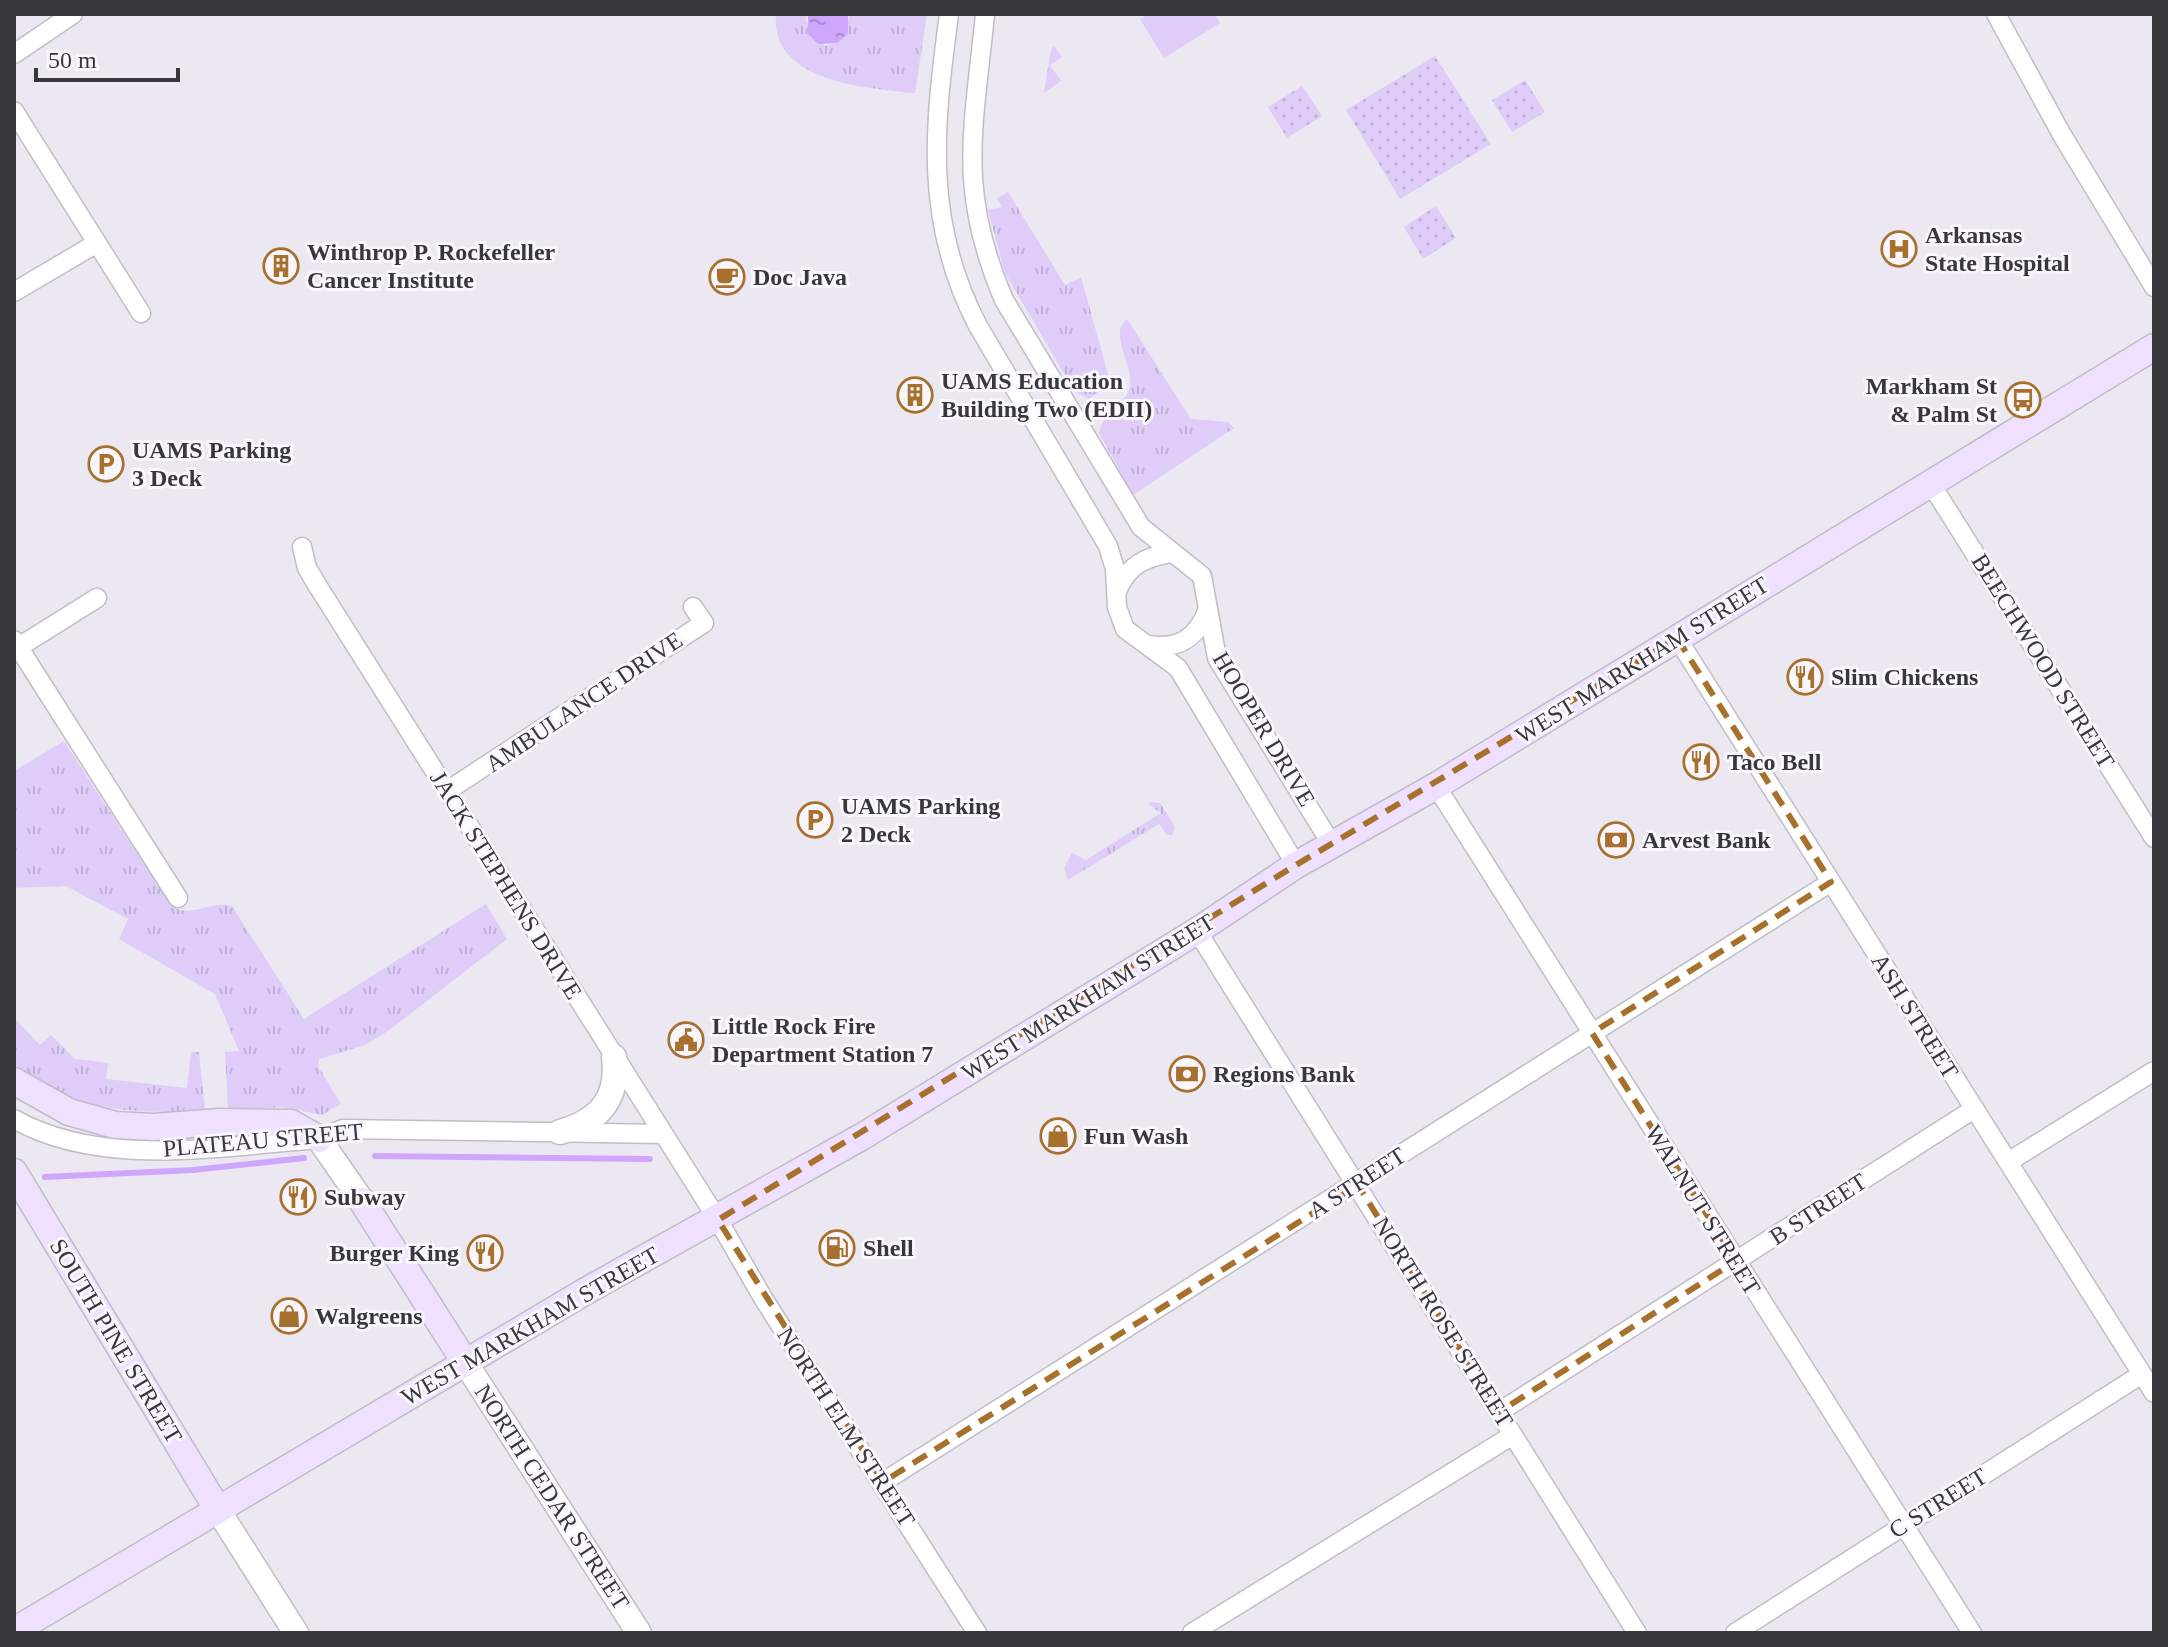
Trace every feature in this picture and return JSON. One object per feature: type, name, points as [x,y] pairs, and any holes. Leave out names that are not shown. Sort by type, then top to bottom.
[{"type":"main road","name":"WEST MARKHAM STREET","points":[[14,1631],[623,1269],[718,1220],[863,1136],[1197,931],[1296,865],[1436,786],[2154,347]]},
{"type":"main road","points":[[14,1081],[69,1112],[115,1125],[154,1127],[220,1122],[291,1123],[319,1139]]},
{"type":"main road","name":"SOUTH PINE STREET","points":[[14,1172],[218,1510]]},
{"type":"main road","points":[[362,1201],[465,1362]]},
{"type":"street","points":[[14,54],[73,14]]},
{"type":"street","name":"HOOPER DRIVE","points":[[949,14],[936,104],[934,154],[937,202],[951,262],[978,326],[1108,546],[1118,589],[1117,607],[1125,629],[1178,668],[1296,865]]},
{"type":"street","name":"HOOPER DRIVE","points":[[985,14],[970,138],[975,209],[985,255],[1004,300],[1141,527],[1171,553],[1191,564],[1202,576],[1217,658],[1332,845]]},
{"type":"street","points":[[1996,14],[2062,135],[2154,287]]},
{"type":"street","points":[[14,111],[141,313]]},
{"type":"street","points":[[14,292],[97,243]]},
{"type":"street","name":"BEECHWOOD STREET","points":[[1931,484],[2154,838]]},
{"type":"street","name":"JACK STEPHENS DRIVE","points":[[302,547],[307,568],[319,588],[718,1220]]},
{"type":"street","points":[[1118,589],[1125,575],[1138,562],[1171,553]]},
{"type":"street","points":[[97,598],[15,645],[178,898]]},
{"type":"street","name":"AMBULANCE DRIVE","points":[[447,791],[704,623],[693,607]]},
{"type":"street","name":"HOOPER DRIVE","points":[[1148,645],[1164,647],[1190,638],[1202,625],[1208,609]]},
{"type":"street","name":"ASH STREET","points":[[1677,638],[2154,1393]]},
{"type":"street","name":"WALNUT STREET","points":[[1436,786],[1972,1633]]},
{"type":"street","name":"A STREET","points":[[883,1482],[1358,1185],[1831,882]]},
{"type":"street","name":"NORTH ROSE STREET","points":[[1197,931],[1637,1633]]},
{"type":"street","points":[[560,1132],[586,1123],[606,1106],[615,1083],[614,1057]]},
{"type":"street","points":[[2008,1162],[2154,1071]]},
{"type":"street","name":"B STREET","points":[[1499,1412],[1974,1109]]},
{"type":"street","name":"PLATEAU STREET","points":[[14,1119],[100,1147],[139,1151],[319,1139],[343,1129],[662,1134]]},
{"type":"street","points":[[319,1139],[362,1201]]},
{"type":"street","name":"NORTH ELM STREET","points":[[718,1220],[763,1298],[977,1633]]},
{"type":"street","name":"NORTH CEDAR STREET","points":[[465,1362],[639,1633]]},
{"type":"street","name":"C STREET","points":[[1735,1633],[2142,1374]]},
{"type":"street","points":[[1192,1633],[1513,1435]]},
{"type":"street","points":[[218,1510],[296,1633]]},
{"type":"highlighted area","points":[[1677,638],[1831,882],[1592,1033],[1736,1261],[1499,1412],[1358,1185],[883,1482],[718,1220],[1296,865]]},
{"type":"green space","points":[[776,14],[808,14],[805,20],[825,46],[838,43],[848,14],[927,14],[915,93],[849,84],[805,68],[789,55],[778,37]]},
{"type":"green space","points":[[1149,14],[1214,14],[1220,23],[1164,58],[1140,19]]},
{"type":"green space","points":[[1054,46],[1062,57],[1050,65],[1061,81],[1044,93],[1051,49]]},
{"type":"green space","points":[[1435,56],[1491,144],[1400,199],[1346,110]]},
{"type":"green space","points":[[1525,80],[1545,112],[1512,132],[1492,100]]},
{"type":"green space","points":[[1302,86],[1322,116],[1287,138],[1268,107]]},
{"type":"green space","points":[[1008,192],[1065,285],[1081,277],[1108,374],[1105,387],[1089,399],[1075,392],[1005,273],[988,210],[1002,207],[997,198]]},
{"type":"green space","points":[[1436,206],[1456,238],[1423,259],[1404,227]]},
{"type":"green space","points":[[1127,319],[1191,419],[1228,422],[1234,428],[1133,495],[1099,433],[1130,386],[1120,333]]},
{"type":"green space","points":[[64,741],[171,906],[186,911],[216,905],[232,906],[304,1019],[486,904],[507,939],[388,1031],[365,1045],[319,1059],[318,1066],[341,1104],[322,1115],[283,1107],[228,1110],[225,1052],[239,1051],[215,994],[119,939],[128,919],[66,886],[14,888],[14,771]]},
{"type":"green space","points":[[1160,803],[1175,827],[1172,835],[1167,835],[1159,824],[1068,880],[1064,868],[1072,853],[1086,860],[1161,813],[1148,804]]},
{"type":"green space","points":[[14,1018],[40,1045],[51,1035],[75,1059],[108,1063],[106,1079],[187,1088],[191,1052],[199,1052],[205,1111],[156,1112],[104,1107],[55,1092],[33,1080],[14,1064]]},
{"type":"water","points":[[808,14],[848,14],[848,33],[838,43],[818,44],[808,34]]},
{"type":"waterway","points":[[375,1156],[650,1159]]},
{"type":"waterway","points":[[45,1177],[193,1170],[304,1158]]},
{"type":"place","name":"Arkansas State Hospital","points":[[1899,249]]},
{"type":"place","name":"Winthrop P. Rockefeller Cancer Institute","points":[[281,266]]},
{"type":"place","name":"Doc Java","points":[[727,277]]},
{"type":"place","name":"UAMS Education Building Two (EDII)","points":[[915,395]]},
{"type":"place","name":"Markham St & Palm St","points":[[2023,400]]},
{"type":"place","name":"UAMS Parking 3 Deck","points":[[106,464]]},
{"type":"place","name":"Slim Chickens","points":[[1805,677]]},
{"type":"place","name":"Taco Bell","points":[[1701,762]]},
{"type":"place","name":"UAMS Parking 2 Deck","points":[[815,820]]},
{"type":"place","name":"Arvest Bank","points":[[1616,840]]},
{"type":"place","name":"Little Rock Fire Department Station 7","points":[[686,1040]]},
{"type":"place","name":"Regions Bank","points":[[1187,1074]]},
{"type":"place","name":"Fun Wash","points":[[1058,1136]]},
{"type":"place","name":"Subway","points":[[298,1197]]},
{"type":"place","name":"Shell","points":[[837,1248]]},
{"type":"place","name":"Burger King","points":[[485,1253]]},
{"type":"place","name":"Walgreens","points":[[289,1316]]}]
